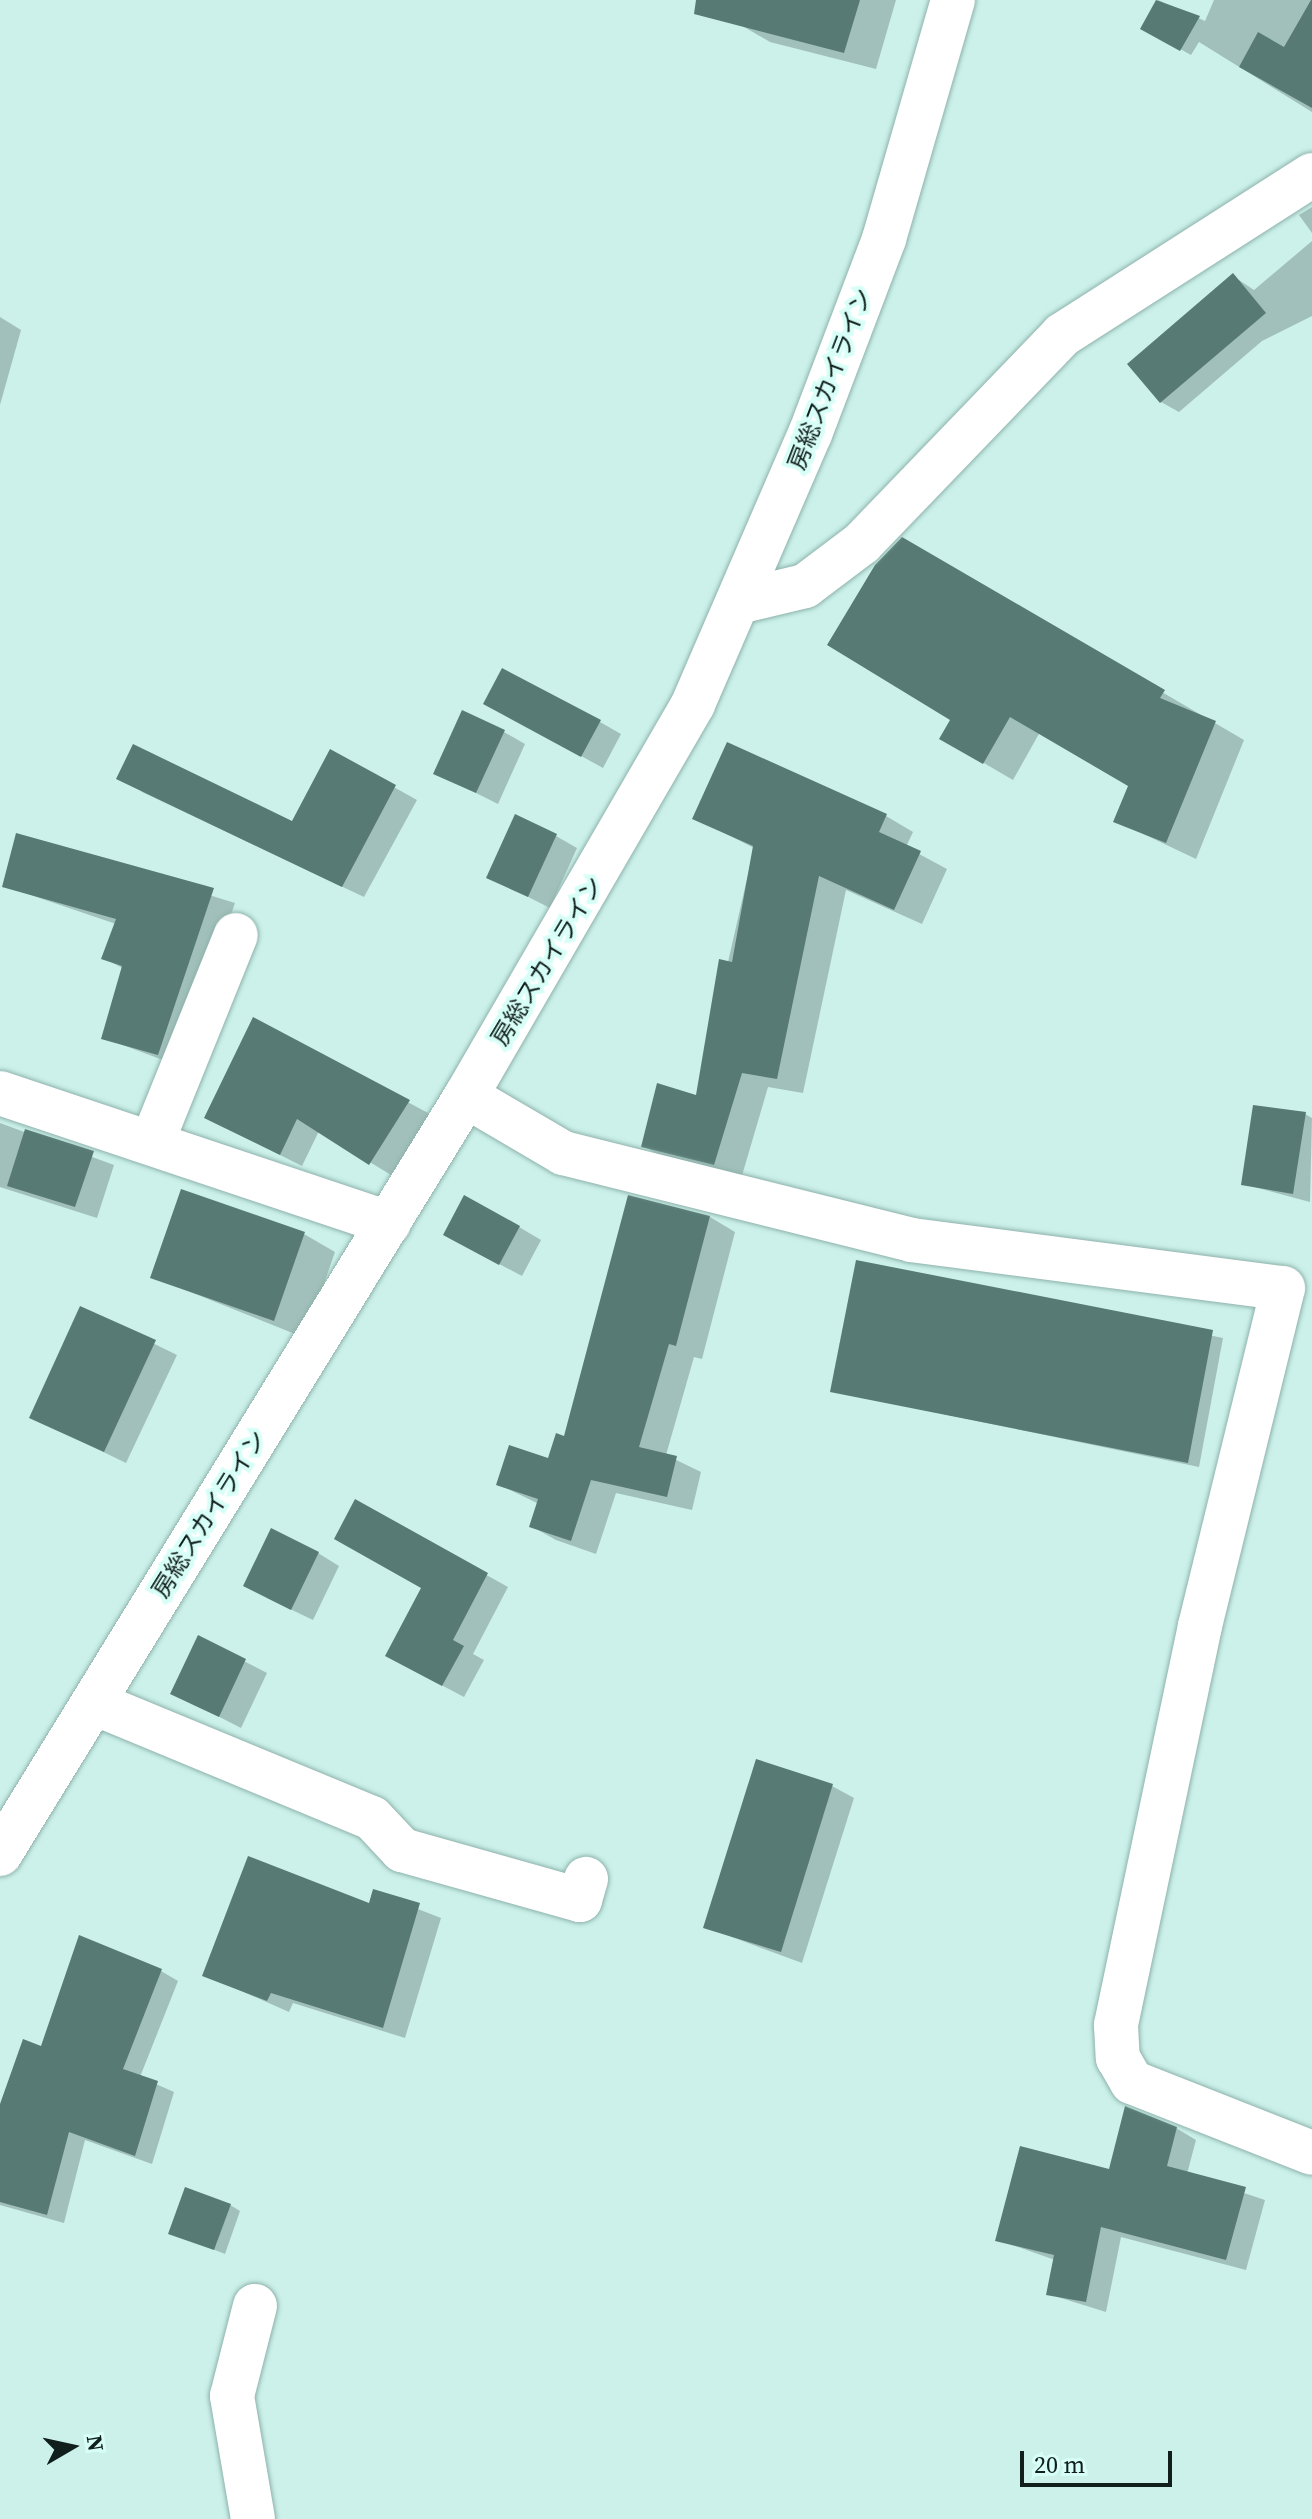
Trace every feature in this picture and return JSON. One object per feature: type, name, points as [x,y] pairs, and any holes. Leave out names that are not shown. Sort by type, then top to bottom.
[{"type":"street","name":"房総スカイライン","points":[[0,1854],[466,1096],[678,731],[738,602],[884,239],[953,0]]},
{"type":"street","points":[[738,602],[816,577],[862,543],[1062,335],[1312,175]]},
{"type":"street","points":[[153,1140],[236,935]]},
{"type":"street","points":[[0,1093],[153,1140],[389,1223]]},
{"type":"street","points":[[466,1096],[563,1153],[911,1240],[1283,1288],[1200,1626],[1116,2025],[1118,2058],[1132,2082],[1312,2153]]},
{"type":"street","points":[[94,1703],[372,1818],[402,1850],[580,1900],[586,1879]]},
{"type":"street","points":[[253,2519],[232,2396],[255,2306]]},
{"type":"building","points":[[696,0],[860,0],[844,53],[694,14]]},
{"type":"building","points":[[1156,0],[1200,16],[1180,51],[1140,29]]},
{"type":"building","points":[[1311,0],[1312,108],[1239,67],[1258,32],[1284,47]]},
{"type":"building","points":[[1233,273],[1266,313],[1160,403],[1127,364]]},
{"type":"building","points":[[902,537],[1165,690],[1160,698],[1216,721],[1166,843],[1113,822],[1128,786],[1010,717],[983,764],[939,739],[950,720],[827,645],[875,565]]},
{"type":"building","points":[[502,668],[601,720],[581,757],[483,704]]},
{"type":"building","points":[[462,710],[505,730],[476,793],[433,774]]},
{"type":"building","points":[[727,742],[887,814],[879,832],[921,851],[894,910],[819,876],[777,1079],[742,1073],[714,1165],[641,1147],[657,1083],[696,1095],[719,959],[732,962],[753,846],[692,819]]},
{"type":"building","points":[[133,744],[292,821],[330,749],[396,785],[342,887],[116,779]]},
{"type":"building","points":[[515,814],[557,834],[528,897],[486,878]]},
{"type":"building","points":[[16,833],[214,888],[158,1055],[101,1039],[122,966],[101,959],[116,919],[2,887]]},
{"type":"building","points":[[253,1017],[410,1100],[369,1165],[297,1119],[280,1155],[204,1118]]},
{"type":"building","points":[[1253,1105],[1306,1112],[1293,1194],[1241,1185]]},
{"type":"building","points":[[25,1129],[94,1151],[75,1207],[7,1186]]},
{"type":"building","points":[[181,1189],[305,1232],[274,1321],[150,1278]]},
{"type":"building","points":[[464,1195],[520,1226],[499,1265],[443,1235]]},
{"type":"building","points":[[628,1195],[710,1216],[676,1346],[669,1344],[639,1447],[677,1456],[667,1497],[591,1480],[571,1541],[529,1527],[538,1499],[496,1485],[509,1445],[548,1458],[556,1433],[564,1436]]},
{"type":"building","points":[[856,1260],[1213,1330],[1188,1463],[830,1392]]},
{"type":"building","points":[[80,1306],[156,1340],[104,1452],[29,1418]]},
{"type":"building","points":[[355,1499],[488,1573],[453,1640],[464,1646],[442,1686],[385,1656],[421,1588],[334,1539]]},
{"type":"building","points":[[271,1528],[319,1552],[291,1610],[243,1586]]},
{"type":"building","points":[[198,1635],[246,1659],[219,1717],[170,1694]]},
{"type":"building","points":[[756,1759],[833,1784],[781,1952],[703,1928]]},
{"type":"building","points":[[248,1856],[369,1903],[373,1889],[420,1903],[383,2028],[271,1993],[267,2001],[202,1976]]},
{"type":"building","points":[[79,1935],[162,1969],[123,2069],[158,2081],[135,2156],[69,2132],[47,2215],[0,2202],[0,2104],[23,2039],[41,2046]]},
{"type":"building","points":[[1125,2106],[1177,2127],[1167,2166],[1246,2187],[1226,2260],[1101,2227],[1086,2302],[1046,2295],[1054,2255],[995,2241],[1020,2146],[1109,2169]]},
{"type":"building","points":[[185,2187],[231,2204],[214,2250],[168,2234]]}]
